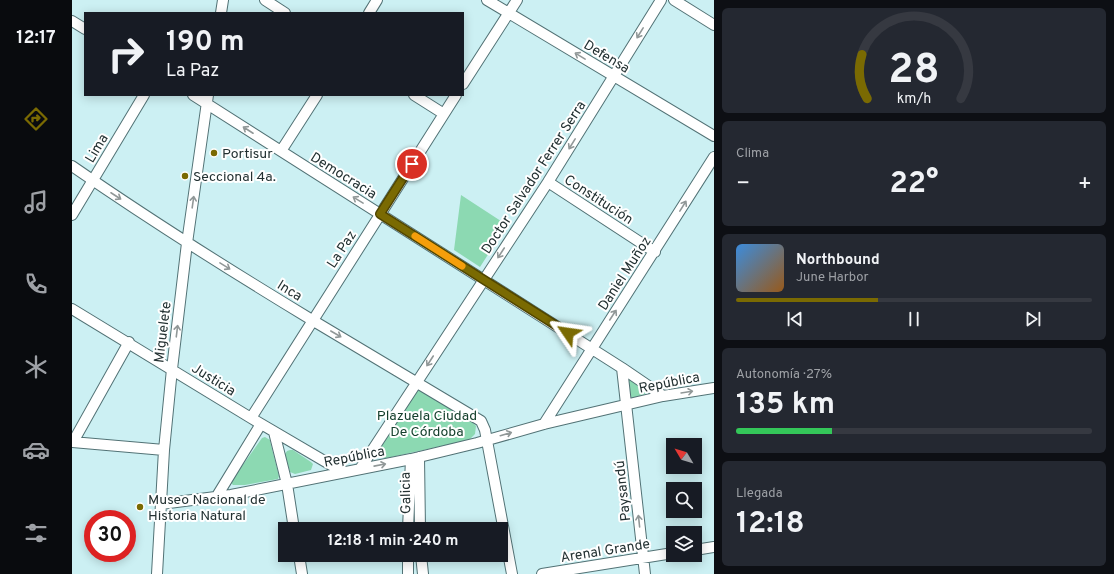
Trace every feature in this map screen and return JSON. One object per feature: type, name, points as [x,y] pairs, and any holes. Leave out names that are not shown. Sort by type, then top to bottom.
[{"type":"street","points":[[221,12],[223,0]]},
{"type":"street","points":[[265,0],[283,12]]},
{"type":"street","points":[[370,12],[377,0]]},
{"type":"street","name":"Defensa","points":[[486,0],[714,136]]},
{"type":"street","points":[[464,82],[517,0]]},
{"type":"street","name":"Doctor Salvador Ferrer Serra","points":[[360,469],[416,381],[548,182],[661,0]]},
{"type":"street","points":[[674,0],[714,25]]},
{"type":"street","points":[[72,21],[84,28]]},
{"type":"street","name":"Lima","points":[[72,215],[143,96]]},
{"type":"street","name":"Democracia","points":[[197,96],[208,99],[281,151],[592,348],[663,396]]},
{"type":"street","points":[[281,151],[316,96]]},
{"type":"street","points":[[416,96],[444,114]]},
{"type":"street","name":"La Paz","points":[[251,418],[455,96]]},
{"type":"street","name":"Miguelete","points":[[157,574],[164,450],[172,369],[187,243],[208,99]]},
{"type":"street","name":"Daniel Muñoz","points":[[544,424],[655,252],[714,157]]},
{"type":"street","name":"Inca","points":[[72,166],[187,243],[481,421],[485,430],[512,574]]},
{"type":"street","name":"Constitución","points":[[548,182],[655,252]]},
{"type":"street","name":"Justicia","points":[[72,309],[129,342],[274,432],[343,472]]},
{"type":"street","points":[[129,342],[73,442],[164,450]]},
{"type":"street","points":[[622,368],[626,405]]},
{"type":"street","name":"República","points":[[161,504],[287,484],[415,458],[544,424],[663,396],[714,388]]},
{"type":"street","name":"Paysandú","points":[[626,405],[645,574]]},
{"type":"street","points":[[217,496],[261,424]]},
{"type":"street","points":[[274,432],[287,484],[293,522]]},
{"type":"street","name":"Galicia","points":[[409,522],[415,458]]},
{"type":"street","name":"Galicia","points":[[415,458],[420,522]]},
{"type":"street","points":[[702,549],[714,547]]},
{"type":"street","name":"Arenal Grande","points":[[542,574],[666,554]]},
{"type":"street","points":[[300,562],[302,574]]},
{"type":"street","points":[[408,562],[408,574]]},
{"type":"street","points":[[422,562],[423,574]]},
{"type":"green space","points":[[461,195],[507,225],[480,267],[454,250]]},
{"type":"green space","points":[[629,380],[632,380],[646,390],[645,394],[634,398],[630,397]]},
{"type":"green space","name":"Plazuela Ciudad De Córdoba","points":[[420,390],[465,415],[476,426],[475,434],[469,440],[384,458],[380,453],[380,447],[417,391]]},
{"type":"green space","points":[[265,437],[270,440],[279,476],[278,479],[245,485],[233,485],[231,483],[232,480],[262,438]]},
{"type":"green space","points":[[290,450],[293,450],[311,462],[313,464],[311,470],[295,474],[290,472],[285,454]]},
{"type":"slow traffic","points":[[415,236],[462,266]]},
{"type":"place","name":"Portisur","points":[[214,153]]},
{"type":"place","name":"Seccional 4a.","points":[[185,176]]},
{"type":"place","name":"Museo Nacional de Historia Natural","points":[[140,507]]},
{"type":"route","points":[[412,164],[380,214],[568,333]]}]
